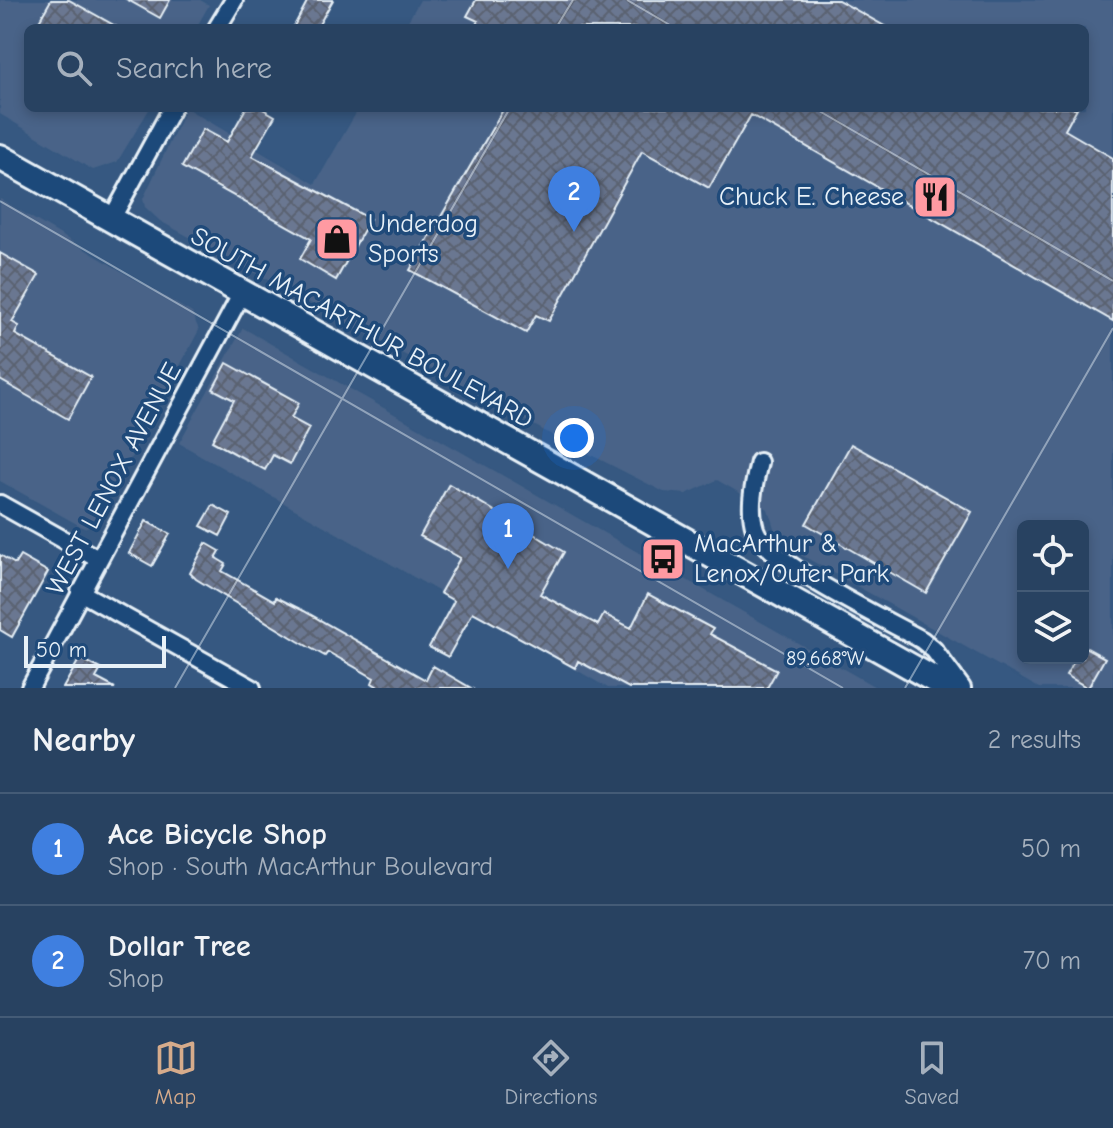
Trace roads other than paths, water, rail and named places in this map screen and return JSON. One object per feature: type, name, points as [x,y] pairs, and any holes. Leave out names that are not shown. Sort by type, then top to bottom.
[{"type":"main road","name":"SOUTH MACARTHUR BOULEVARD","points":[[0,157],[949,688]]},
{"type":"street","points":[[219,24],[234,0]]},
{"type":"street","points":[[111,220],[170,112]]},
{"type":"street","name":"WEST LENOX AVENUE","points":[[30,688],[242,293]]},
{"type":"street","points":[[759,462],[752,512],[762,543],[783,561],[922,640],[934,650],[962,688]]},
{"type":"street","points":[[0,504],[98,559]]},
{"type":"street","points":[[80,592],[252,688]]},
{"type":"place","name":"Chuck E. Cheese","points":[[935,197]]},
{"type":"place","name":"Dollar Tree","points":[[574,232]]},
{"type":"place","name":"Underdog Sports","points":[[337,239]]},
{"type":"place","name":"MacArthur & Lenox/Outer Park","points":[[663,559]]},
{"type":"place","name":"Ace Bicycle Shop","points":[[508,569]]}]
